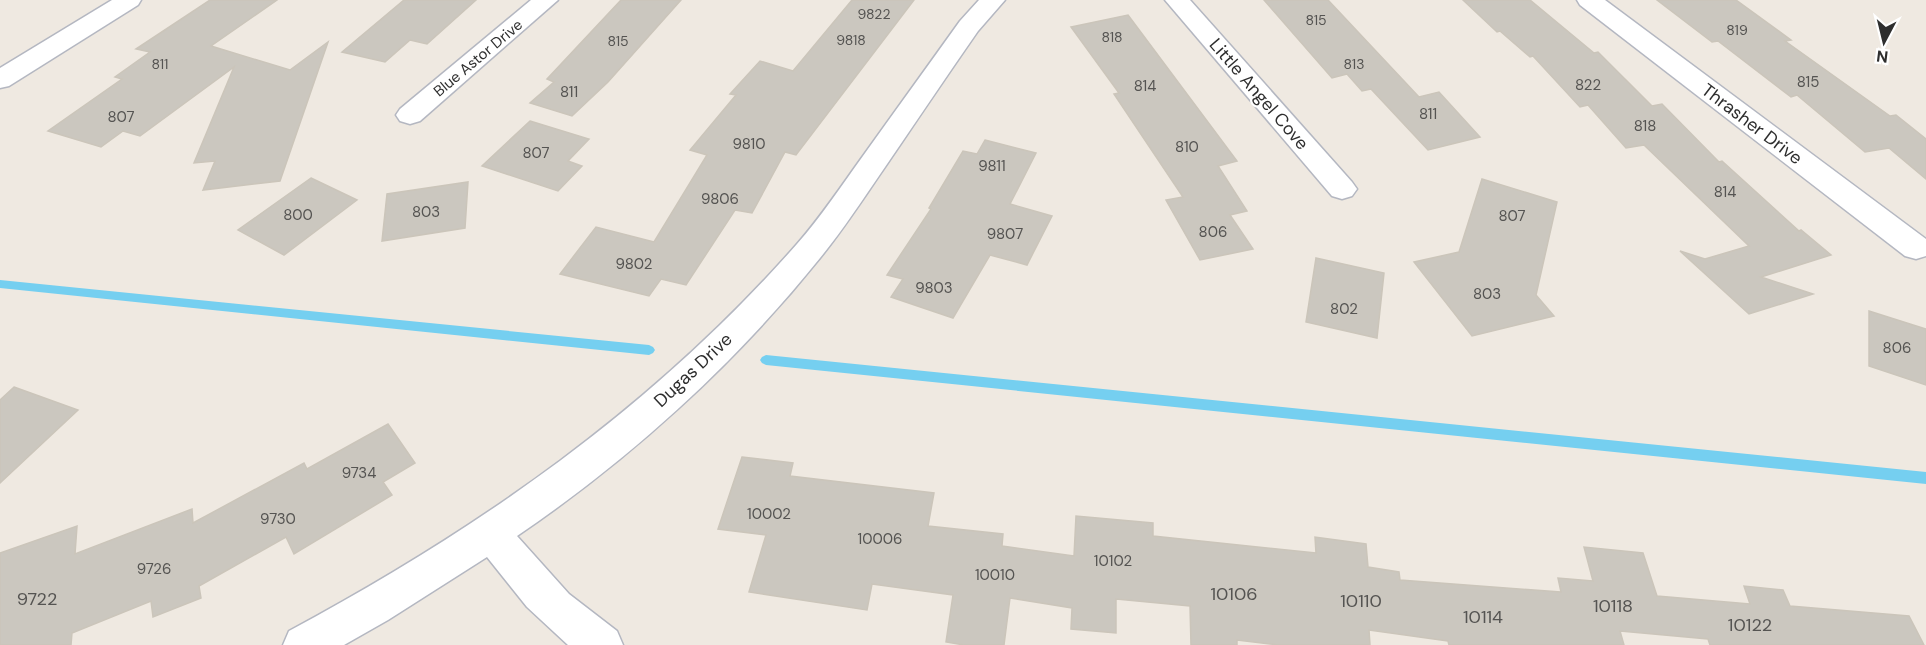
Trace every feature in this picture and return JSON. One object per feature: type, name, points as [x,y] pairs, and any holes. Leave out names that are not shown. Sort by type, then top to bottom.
[{"type":"street","points":[[0,80],[129,0]]},
{"type":"street","name":"Blue Astor Drive","points":[[410,115],[546,0]]},
{"type":"street","name":"Dugas Drive","points":[[304,645],[423,577],[491,532],[643,417],[694,372],[774,290],[809,250],[969,26],[993,0]]},
{"type":"street","name":"Little Angel Cove","points":[[1177,0],[1342,189]]},
{"type":"street","name":"Thrasher Drive","points":[[1589,0],[1916,248]]},
{"type":"street","points":[[491,532],[543,596],[569,621],[602,645]]},
{"type":"building","points":[[210,0],[277,0],[211,46],[290,70],[328,42],[280,181],[203,190],[215,161],[194,163],[234,67],[140,136],[123,131],[101,147],[48,131],[122,79],[115,77],[150,52],[136,49]]},
{"type":"building","points":[[404,0],[476,0],[427,44],[410,40],[385,62],[342,52]]},
{"type":"building","points":[[621,0],[681,0],[608,82],[572,116],[530,103],[554,82],[547,79]]},
{"type":"building","points":[[852,0],[914,0],[796,155],[785,152],[752,213],[735,210],[686,285],[661,279],[649,296],[560,274],[596,227],[654,242],[707,155],[690,150],[736,95],[730,94],[760,61],[793,71]]},
{"type":"building","points":[[1264,0],[1328,0],[1419,97],[1439,92],[1480,137],[1428,150],[1371,89],[1362,91],[1347,74],[1332,78]]},
{"type":"building","points":[[1463,0],[1530,0],[1594,53],[1598,52],[1652,106],[1662,104],[1719,162],[1722,161],[1799,231],[1801,230],[1831,255],[1761,277],[1813,294],[1749,314],[1680,251],[1705,259],[1749,246],[1644,145],[1626,148],[1588,105],[1580,107],[1533,56],[1530,57],[1500,31],[1497,32]]},
{"type":"building","points":[[1657,0],[1736,0],[1791,40],[1785,41],[1890,116],[1896,115],[1926,139],[1926,179],[1889,148],[1865,152],[1797,95],[1791,97],[1718,41],[1712,42]]},
{"type":"building","points":[[1128,15],[1237,161],[1218,166],[1247,211],[1230,215],[1253,249],[1200,260],[1166,200],[1183,197],[1114,94],[1119,93],[1071,27]]},
{"type":"building","points":[[530,121],[589,139],[568,161],[582,166],[558,191],[482,166]]},
{"type":"building","points":[[985,140],[1036,153],[1010,204],[1052,216],[1027,265],[990,255],[953,318],[891,297],[903,279],[887,275],[931,209],[929,208],[963,151],[977,154]]},
{"type":"building","points":[[311,178],[357,200],[284,255],[238,230]]},
{"type":"building","points":[[1482,179],[1557,202],[1536,295],[1554,316],[1472,336],[1414,262],[1459,252]]},
{"type":"building","points":[[468,182],[465,228],[382,241],[387,194]]},
{"type":"building","points":[[1316,258],[1384,273],[1377,338],[1306,322]]},
{"type":"building","points":[[1869,311],[1926,329],[1926,385],[1869,366]]},
{"type":"building","points":[[14,387],[78,410],[0,483],[0,400]]},
{"type":"building","points":[[388,424],[415,463],[383,482],[392,495],[294,554],[286,537],[199,586],[201,598],[153,617],[151,601],[72,633],[71,645],[0,645],[0,553],[77,526],[75,554],[192,509],[193,523],[304,463],[307,469]]},
{"type":"building","points":[[742,457],[793,463],[790,476],[934,493],[928,526],[1003,534],[1002,546],[1074,556],[1076,516],[1153,523],[1153,536],[1316,553],[1315,537],[1366,544],[1368,567],[1399,572],[1400,580],[1561,592],[1558,578],[1593,581],[1584,547],[1643,553],[1657,596],[1750,604],[1744,586],[1783,590],[1790,606],[1909,616],[1924,645],[1710,645],[1708,639],[1620,631],[1624,645],[1449,645],[1448,641],[1369,630],[1370,645],[1279,645],[1237,640],[1237,645],[1191,645],[1190,606],[1116,599],[1116,633],[1071,629],[1072,608],[1010,598],[1004,645],[964,645],[946,642],[953,595],[872,584],[867,610],[749,592],[766,535],[718,529]]},
{"type":"waterway","points":[[0,284],[649,350]]},
{"type":"waterway","points":[[766,360],[1926,478]]}]
